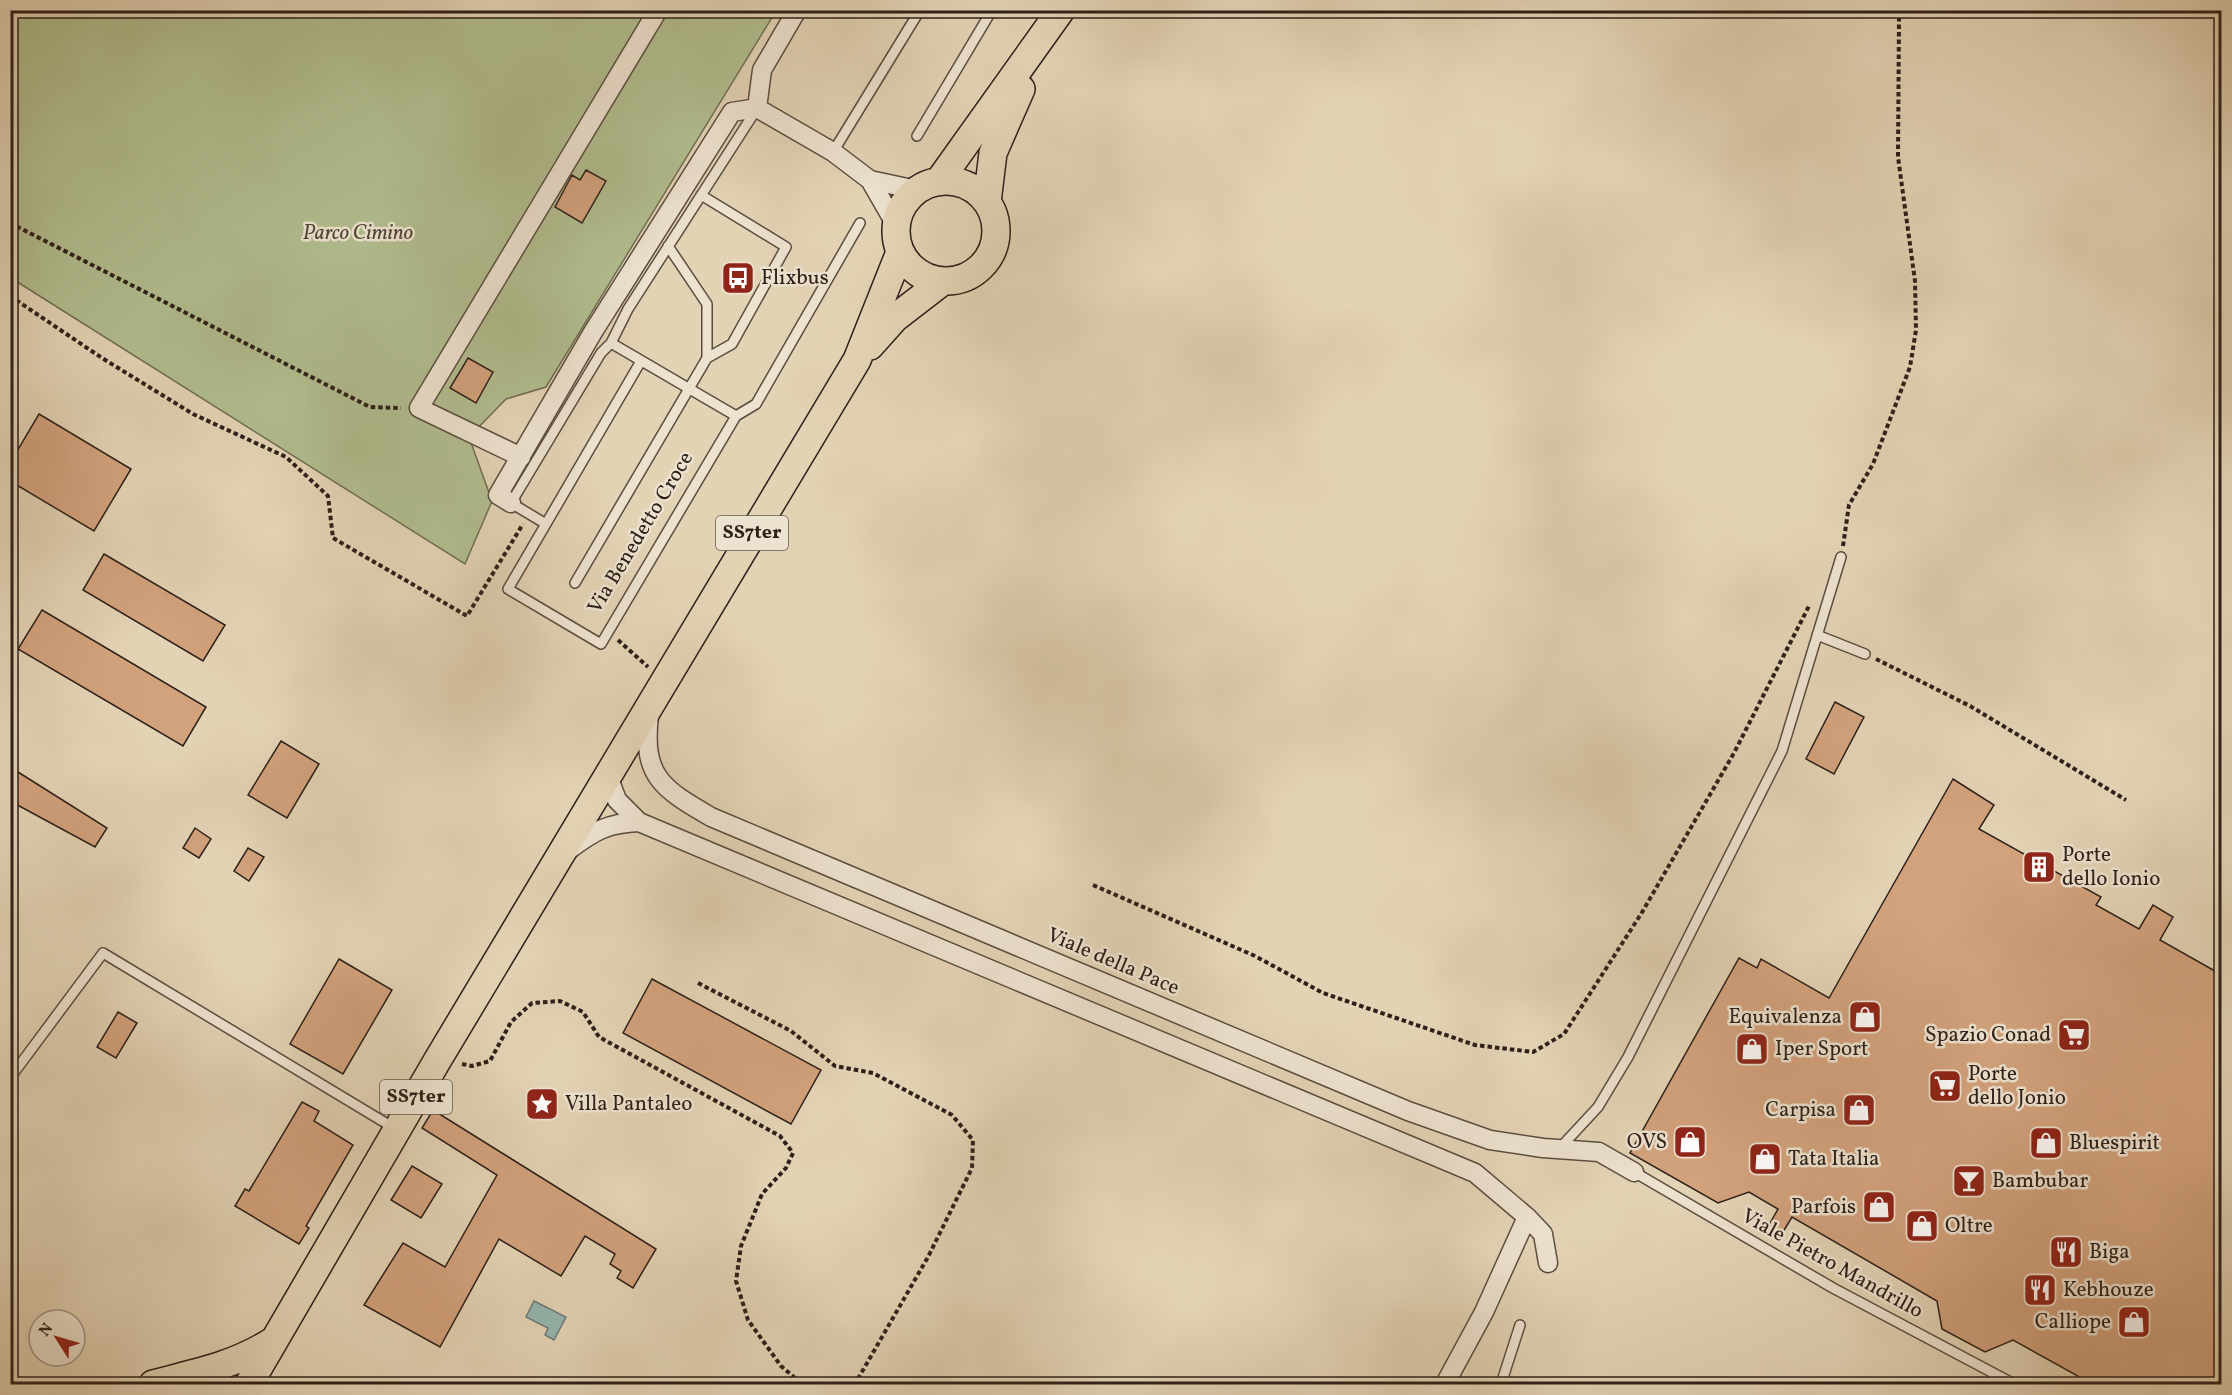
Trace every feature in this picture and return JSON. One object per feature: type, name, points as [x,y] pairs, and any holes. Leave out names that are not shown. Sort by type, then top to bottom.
[{"type":"main road","points":[[857,360],[900,252],[896,225],[903,206],[928,186],[1062,10]]},
{"type":"main road","points":[[987,202],[993,153],[1017,96],[1062,10]]},
{"type":"main road","points":[[900,252],[917,273],[943,281],[959,280],[974,273],[985,262],[993,248],[996,232],[994,216],[987,202],[966,185],[928,186]]},
{"type":"main road","points":[[857,360],[895,318],[943,281]]},
{"type":"main road","name":"SS7ter","points":[[249,1384],[396,1130],[857,360]]},
{"type":"main road","name":"SS7ter","points":[[153,1384],[225,1366],[247,1358],[276,1338]]},
{"type":"street","points":[[520,457],[419,408],[658,10]]},
{"type":"street","points":[[757,108],[762,70],[797,10]]},
{"type":"street","points":[[511,503],[498,495],[593,333],[732,112],[757,108],[833,152],[870,180],[896,225]]},
{"type":"street","points":[[870,180],[928,186]]},
{"type":"street","name":"Viale della Pace","points":[[650,707],[646,738],[650,765],[661,784],[683,801],[711,817],[1408,1111],[1490,1140],[1558,1150],[1599,1152],[1634,1172]]},
{"type":"street","points":[[608,776],[617,800],[639,822],[1474,1173],[1527,1217],[1543,1234],[1548,1263]]},
{"type":"street","points":[[559,858],[588,835],[614,823],[639,822]]},
{"type":"street","points":[[1445,1384],[1484,1312],[1527,1217]]},
{"type":"lane","points":[[833,152],[920,10]]},
{"type":"lane","points":[[917,136],[992,10]]},
{"type":"lane","points":[[546,524],[511,503],[601,353],[611,343],[628,309],[757,108]]},
{"type":"lane","points":[[701,195],[786,247],[732,344],[707,358]]},
{"type":"lane","name":"Via Benedetto Croce","points":[[641,361],[508,589],[601,644],[736,417],[756,404],[860,223]]},
{"type":"lane","points":[[574,583],[707,358],[707,304],[668,246]]},
{"type":"lane","points":[[611,343],[736,417]]},
{"type":"lane","points":[[1558,1150],[1598,1107],[1649,1015],[1782,751],[1840,554]]},
{"type":"lane","points":[[1817,635],[1865,654]]},
{"type":"lane","points":[[10,1078],[103,953],[396,1130]]},
{"type":"lane","name":"Viale Pietro Mandrillo","points":[[1634,1172],[1833,1288],[2014,1384]]},
{"type":"lane","points":[[1501,1384],[1520,1325]]},
{"type":"path","points":[[1840,554],[1849,505],[1877,454],[1910,367],[1916,330],[1915,281],[1898,157],[1901,10]]},
{"type":"path","points":[[10,223],[370,407],[419,408]]},
{"type":"path","points":[[10,296],[102,358],[193,414],[286,457],[328,496],[333,538],[467,616],[529,514]]},
{"type":"path","points":[[1840,554],[1843,540]]},
{"type":"path","points":[[1093,885],[1255,956],[1323,993],[1475,1045],[1533,1052],[1564,1034],[1641,914],[1734,753],[1812,600]]},
{"type":"path","points":[[608,632],[664,682]]},
{"type":"path","points":[[1865,654],[1970,706],[2126,800]]},
{"type":"path","points":[[698,983],[791,1031],[835,1066],[873,1073],[952,1115],[973,1140],[972,1168],[928,1257],[855,1384]]},
{"type":"path","points":[[437,1061],[472,1066],[490,1061],[511,1022],[532,1003],[560,1001],[583,1012],[599,1037],[780,1136],[793,1153],[786,1168],[762,1194],[741,1246],[736,1281],[747,1320],[781,1366],[802,1384]]},
{"type":"green space","name":"Parco Cimino","points":[[10,11],[776,11],[546,387],[506,399],[469,437],[492,501],[465,564],[11,278]]},
{"type":"water","points":[[534,1301],[566,1317],[554,1340],[545,1335],[548,1328],[526,1317]]},
{"type":"building","points":[[586,170],[606,181],[582,223],[555,207],[572,175],[580,180]]},
{"type":"building","points":[[468,358],[493,372],[476,403],[450,388]]},
{"type":"building","points":[[39,414],[131,469],[94,531],[10,481],[10,463]]},
{"type":"building","points":[[104,554],[225,625],[203,661],[83,590]]},
{"type":"building","points":[[42,610],[206,707],[183,746],[18,649]]},
{"type":"building","points":[[1835,702],[1864,717],[1834,774],[1806,759]]},
{"type":"building","points":[[281,741],[319,764],[287,818],[248,795]]},
{"type":"building","points":[[10,767],[107,828],[95,847],[10,801]]},
{"type":"building","name":"Porte dello Jonio","points":[[1953,779],[1994,805],[1979,829],[2101,897],[2096,905],[2139,929],[2153,905],[2173,917],[2160,940],[2222,975],[2222,1384],[2092,1384],[2013,1340],[1985,1352],[1942,1329],[1937,1301],[1792,1217],[1783,1232],[1769,1225],[1778,1209],[1749,1192],[1718,1203],[1630,1153],[1739,958],[1757,968],[1761,959],[1829,998]]},
{"type":"building","points":[[195,828],[211,839],[199,858],[183,848]]},
{"type":"building","points":[[248,848],[264,857],[249,881],[234,871]]},
{"type":"building","points":[[339,959],[392,990],[343,1074],[290,1044]]},
{"type":"building","points":[[652,979],[821,1070],[791,1124],[623,1033]]},
{"type":"building","points":[[118,1012],[137,1023],[116,1058],[97,1047]]},
{"type":"building","points":[[302,1102],[319,1111],[314,1121],[353,1145],[306,1226],[309,1228],[299,1244],[235,1206],[245,1189],[249,1191]]},
{"type":"building","points":[[433,1110],[656,1249],[633,1288],[617,1278],[621,1271],[610,1264],[615,1254],[585,1236],[561,1276],[499,1239],[440,1347],[364,1305],[403,1243],[445,1267],[497,1175],[422,1128]]},
{"type":"building","points":[[412,1166],[442,1184],[421,1218],[391,1200]]},
{"type":"place","name":"Flixbus","points":[[738,278]]},
{"type":"place","name":"Porte dello Ionio","points":[[2039,867]]},
{"type":"place","name":"Equivalenza","points":[[1865,1017]]},
{"type":"place","name":"Spazio Conad","points":[[2074,1035]]},
{"type":"place","name":"Iper Sport","points":[[1752,1049]]},
{"type":"place","name":"Porte dello Jonio","points":[[1945,1086]]},
{"type":"place","name":"Villa Pantaleo","points":[[542,1104]]},
{"type":"place","name":"Carpisa","points":[[1859,1110]]},
{"type":"place","name":"OVS","points":[[1690,1142]]},
{"type":"place","name":"Bluespirit","points":[[2046,1143]]},
{"type":"place","name":"Tata Italia","points":[[1765,1159]]},
{"type":"place","name":"Bambubar","points":[[1969,1181]]},
{"type":"place","name":"Parfois","points":[[1879,1207]]},
{"type":"place","name":"Oltre","points":[[1922,1226]]},
{"type":"place","name":"Biga","points":[[2066,1252]]},
{"type":"place","name":"Kebhouze","points":[[2040,1290]]},
{"type":"place","name":"Calliope","points":[[2134,1322]]}]
